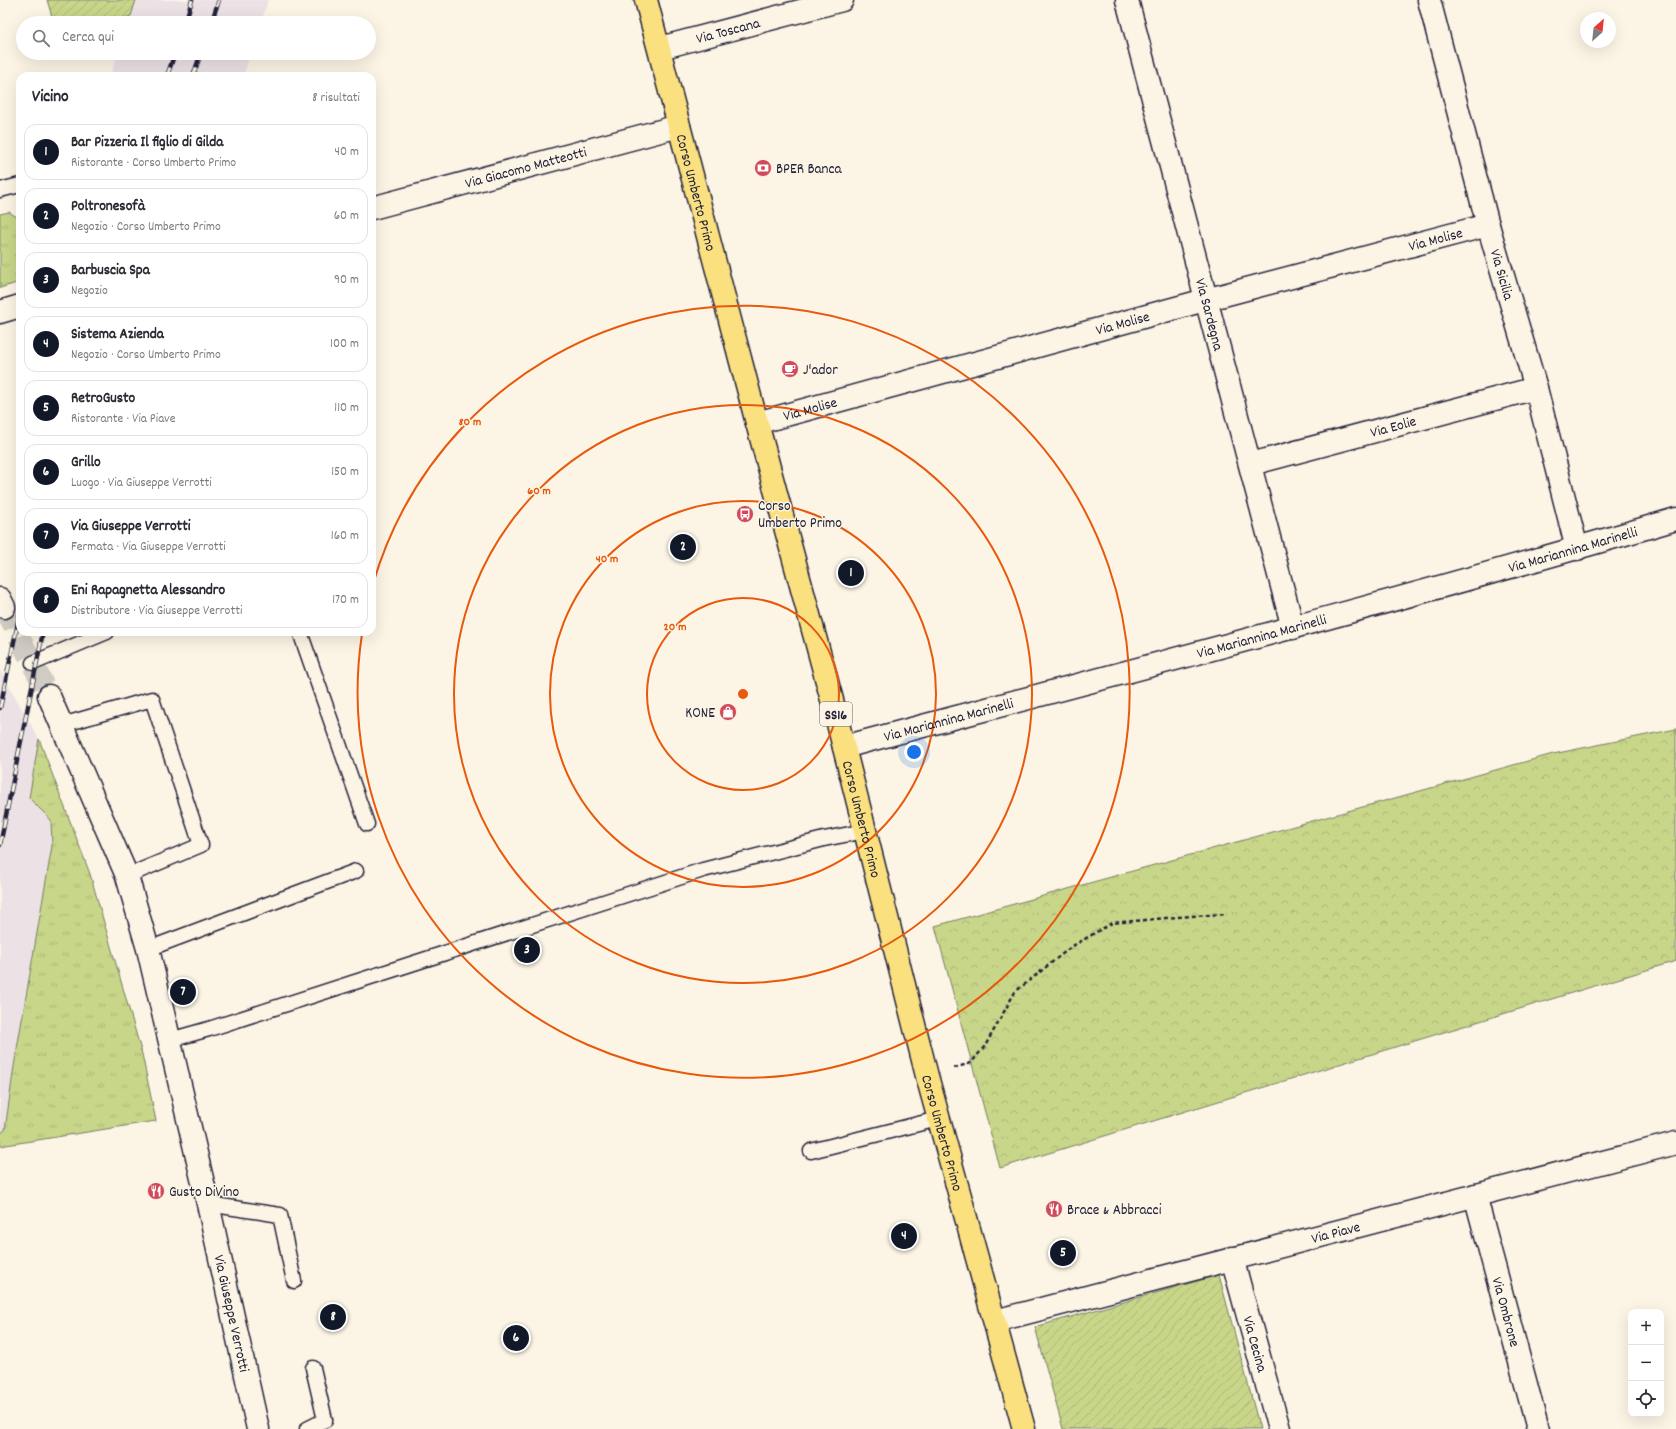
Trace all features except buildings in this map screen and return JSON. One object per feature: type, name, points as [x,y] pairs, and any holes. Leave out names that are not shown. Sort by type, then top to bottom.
[{"type":"main road","name":"Corso Umberto Primo","points":[[646,0],[660,48],[757,423],[844,746],[938,1119],[1024,1429]]},
{"type":"street","name":"Via Toscana","points":[[660,48],[842,0]]},
{"type":"street","name":"Via Sardegna","points":[[1127,0],[1205,300],[1251,464],[1293,628]]},
{"type":"street","name":"Via Sicilia","points":[[1429,0],[1488,224],[1536,388],[1577,549]]},
{"type":"street","name":"Via Giacomo Matteotti","points":[[376,207],[679,126]]},
{"type":"street","name":"Via Molise","points":[[757,423],[1488,224]]},
{"type":"street","points":[[0,312],[16,307]]},
{"type":"street","name":"Via Eolie","points":[[1251,464],[1536,388]]},
{"type":"street","name":"Via Mariannina Marinelli","points":[[844,746],[1293,628],[1577,549],[1676,519]]},
{"type":"street","name":"Via Giuseppe Verrotti","points":[[49,696],[127,876],[148,949],[208,1204],[258,1429]]},
{"type":"street","name":"Via Piave","points":[[995,1321],[1676,1143]]},
{"type":"street","name":"Via Ombrone","points":[[1475,1195],[1538,1429]]},
{"type":"street","name":"Via Cecina","points":[[1232,1258],[1279,1429]]},
{"type":"lane","points":[[0,190],[16,186]]},
{"type":"lane","points":[[34,663],[97,636]]},
{"type":"lane","points":[[301,636],[367,824]]},
{"type":"lane","points":[[62,725],[152,699],[201,845],[127,876]]},
{"type":"lane","points":[[170,1040],[209,1029],[703,870],[824,839],[865,831]]},
{"type":"lane","points":[[148,949],[356,871]]},
{"type":"lane","points":[[811,1151],[938,1119]]},
{"type":"lane","points":[[208,1204],[280,1215],[294,1281]]},
{"type":"lane","points":[[307,1429],[325,1420],[313,1368]]},
{"type":"path","points":[[927,1076],[971,1063],[985,1046],[1015,992],[1072,946],[1112,923],[1227,914]]},
{"type":"shaded area","points":[[136,0],[268,0],[263,16],[130,16]]},
{"type":"shaded area","points":[[116,60],[249,60],[244,72],[111,72]]},
{"type":"shaded area","points":[[0,670],[39,739],[29,798],[51,820],[52,846],[14,1066],[5,1131],[0,1134]]},
{"type":"green space","points":[[47,0],[136,0],[131,16],[52,16]]},
{"type":"green space","points":[[9,212],[16,216],[16,283],[0,288],[0,214]]},
{"type":"green space","points":[[1676,729],[1676,961],[1000,1168],[935,926],[1553,754]]},
{"type":"green space","points":[[39,739],[90,874],[142,1054],[156,1121],[0,1146],[0,1134],[5,1130],[14,1066],[52,846],[51,820],[29,798]]},
{"type":"green space","points":[[1219,1275],[1260,1429],[1063,1429],[1035,1327]]},
{"type":"tunnel","points":[[4,607],[16,631]]},
{"type":"tunnel","points":[[19,636],[49,696]]},
{"type":"railway","points":[[187,16],[192,0]]},
{"type":"railway","points":[[213,16],[219,0]]},
{"type":"railway","points":[[168,72],[173,60]]},
{"type":"railway","points":[[194,72],[199,60]]},
{"type":"railway","points":[[0,708],[16,632]]},
{"type":"railway","points":[[0,845],[42,636]]},
{"type":"place","name":"BPER Banca","points":[[763,168]]},
{"type":"place","name":"J'ador","points":[[790,369]]},
{"type":"place","name":"Corso Umberto Primo","points":[[745,514]]},
{"type":"place","name":"Poltronesofà","points":[[683,547]]},
{"type":"place","name":"Bar Pizzeria Il figlio di Gilda","points":[[851,573]]},
{"type":"place","name":"KONE","points":[[728,712]]},
{"type":"place","name":"Barbuscia Spa","points":[[527,950]]},
{"type":"place","name":"Via Giuseppe Verrotti","points":[[183,992]]},
{"type":"place","name":"Gusto DiVino","points":[[156,1191]]},
{"type":"place","name":"Brace & Abbracci","points":[[1054,1209]]},
{"type":"place","name":"Sistema Azienda","points":[[904,1236]]},
{"type":"place","name":"RetroGusto","points":[[1063,1253]]},
{"type":"place","name":"Eni Rapagnetta Alessandro","points":[[333,1317]]},
{"type":"place","name":"Grillo","points":[[516,1338]]}]
